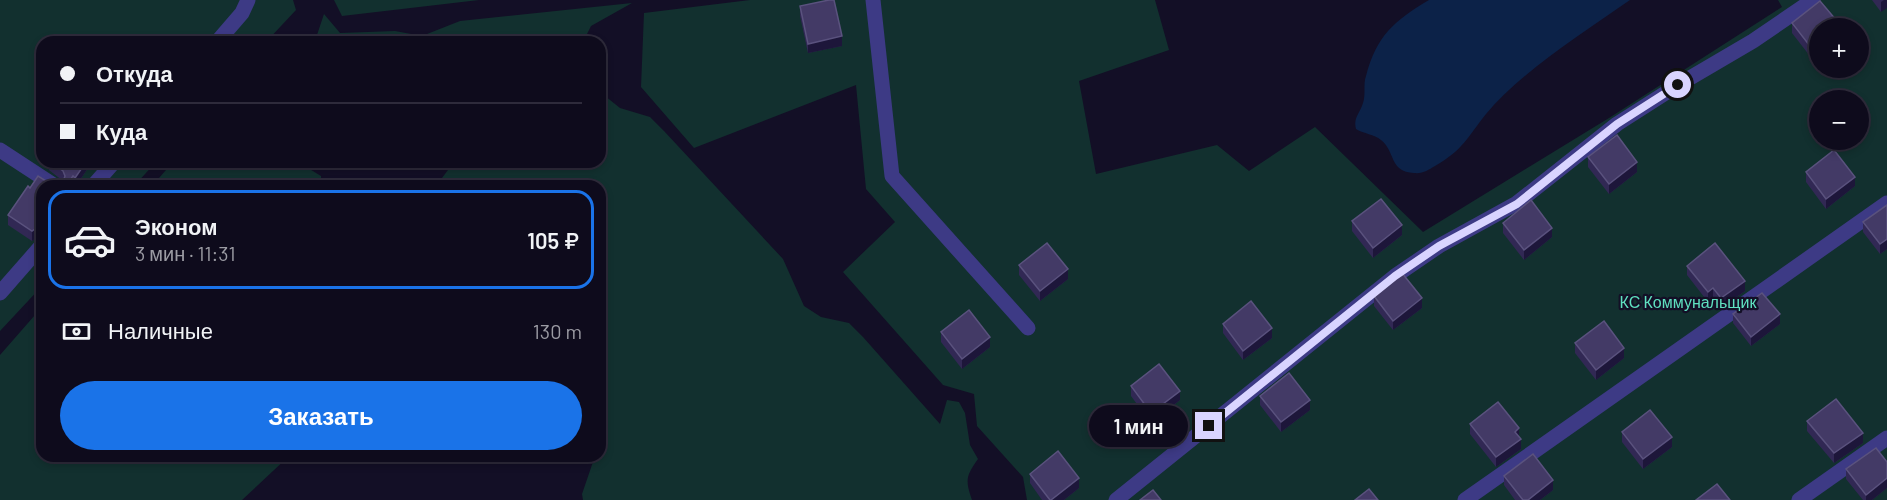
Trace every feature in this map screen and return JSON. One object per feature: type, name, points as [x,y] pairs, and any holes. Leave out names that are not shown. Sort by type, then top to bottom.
[{"type":"street","points":[[222,36],[242,13],[248,0]]},
{"type":"street","points":[[873,0],[892,176],[1028,328]]},
{"type":"street","points":[[1116,500],[1395,276],[1439,246],[1517,204],[1617,124],[1753,41],[1813,0]]},
{"type":"street","points":[[0,150],[46,180]]},
{"type":"street","points":[[98,180],[109,168]]},
{"type":"street","points":[[1465,500],[1887,203]]},
{"type":"street","points":[[0,293],[36,252]]},
{"type":"street","points":[[1799,500],[1887,438]]},
{"type":"green space","points":[[0,0],[293,0],[296,10],[272,36],[36,36],[36,168],[150,168],[140,180],[36,180],[36,292],[0,331]]},
{"type":"green space","points":[[334,0],[479,0],[342,16]]},
{"type":"green space","name":"КС Коммунальщик","points":[[750,0],[1155,0],[1169,50],[1079,81],[1096,174],[1217,145],[1249,171],[1315,127],[1423,232],[1609,118],[1782,7],[1778,0],[1887,0],[1887,500],[1027,500],[1023,477],[977,426],[974,394],[943,385],[843,272],[895,222],[866,189],[856,85],[694,148],[641,87],[644,13]]},
{"type":"green space","points":[[632,3],[591,26],[586,36],[422,36],[460,21]]},
{"type":"green space","points":[[324,14],[340,33],[395,31],[422,36],[317,36]]},
{"type":"green space","points":[[606,97],[620,108],[650,117],[783,259],[804,306],[821,317],[849,323],[940,424],[947,400],[959,402],[965,413],[970,445],[978,459],[968,478],[972,500],[583,500],[582,494],[593,462],[606,462],[606,180],[440,180],[450,168],[606,168]]},
{"type":"green space","points":[[168,168],[308,168],[321,176],[321,180],[157,180]]},
{"type":"green space","points":[[36,314],[36,462],[283,462],[242,500],[0,500],[0,355]]},
{"type":"water","points":[[1429,0],[1630,0],[1554,53],[1517,83],[1500,98],[1464,143],[1445,160],[1428,170],[1414,173],[1400,169],[1386,145],[1378,138],[1356,129],[1355,122],[1364,100],[1365,79],[1370,62],[1382,39],[1397,22]]},
{"type":"building","points":[[834,0],[842,36],[808,44],[800,6]]},
{"type":"building","points":[[1820,1],[1834,18],[1809,18],[1809,45],[1792,23]]},
{"type":"building","points":[[1617,135],[1637,162],[1609,184],[1588,157]]},
{"type":"building","points":[[1834,150],[1855,177],[1826,199],[1806,172]]},
{"type":"building","points":[[59,168],[82,168],[75,178],[73,176],[70,180],[64,180],[63,171]]},
{"type":"building","points":[[38,176],[44,180],[36,180],[36,228],[32,231],[8,215],[28,186],[30,188]]},
{"type":"building","points":[[1381,199],[1402,225],[1373,248],[1352,221]]},
{"type":"building","points":[[1531,200],[1552,228],[1524,250],[1503,223]]},
{"type":"building","points":[[1887,205],[1887,239],[1880,244],[1863,222]]},
{"type":"building","points":[[1047,243],[1068,269],[1040,291],[1019,265]]},
{"type":"building","points":[[1715,243],[1745,281],[1721,298],[1713,288],[1708,292],[1687,266]]},
{"type":"building","points":[[1402,273],[1422,298],[1393,321],[1374,296]]},
{"type":"building","points":[[1762,293],[1780,314],[1751,337],[1733,314]]},
{"type":"building","points":[[1251,301],[1272,328],[1243,351],[1223,324]]},
{"type":"building","points":[[969,310],[990,337],[962,359],[941,332]]},
{"type":"building","points":[[1604,321],[1624,348],[1596,370],[1575,343]]},
{"type":"building","points":[[1159,364],[1180,391],[1151,413],[1131,386]]},
{"type":"building","points":[[1289,373],[1310,400],[1281,422],[1260,396]]},
{"type":"building","points":[[1836,399],[1863,433],[1834,453],[1807,421]]},
{"type":"building","points":[[1498,402],[1519,428],[1515,432],[1521,439],[1496,457],[1470,424]]},
{"type":"building","points":[[1650,410],[1672,437],[1643,459],[1622,432]]},
{"type":"building","points":[[1876,448],[1887,462],[1887,478],[1866,495],[1846,469]]},
{"type":"building","points":[[1058,451],[1079,478],[1050,500],[1030,474]]},
{"type":"building","points":[[1533,454],[1553,480],[1528,500],[1523,500],[1504,476]]},
{"type":"building","points":[[1717,484],[1730,500],[1696,500]]},
{"type":"building","points":[[1369,489],[1378,500],[1355,500]]},
{"type":"building","points":[[1153,490],[1161,500],[1140,500]]},
{"type":"route","points":[[1209,426],[1395,276],[1439,246],[1517,204],[1556,170],[1617,124],[1678,85]]}]
